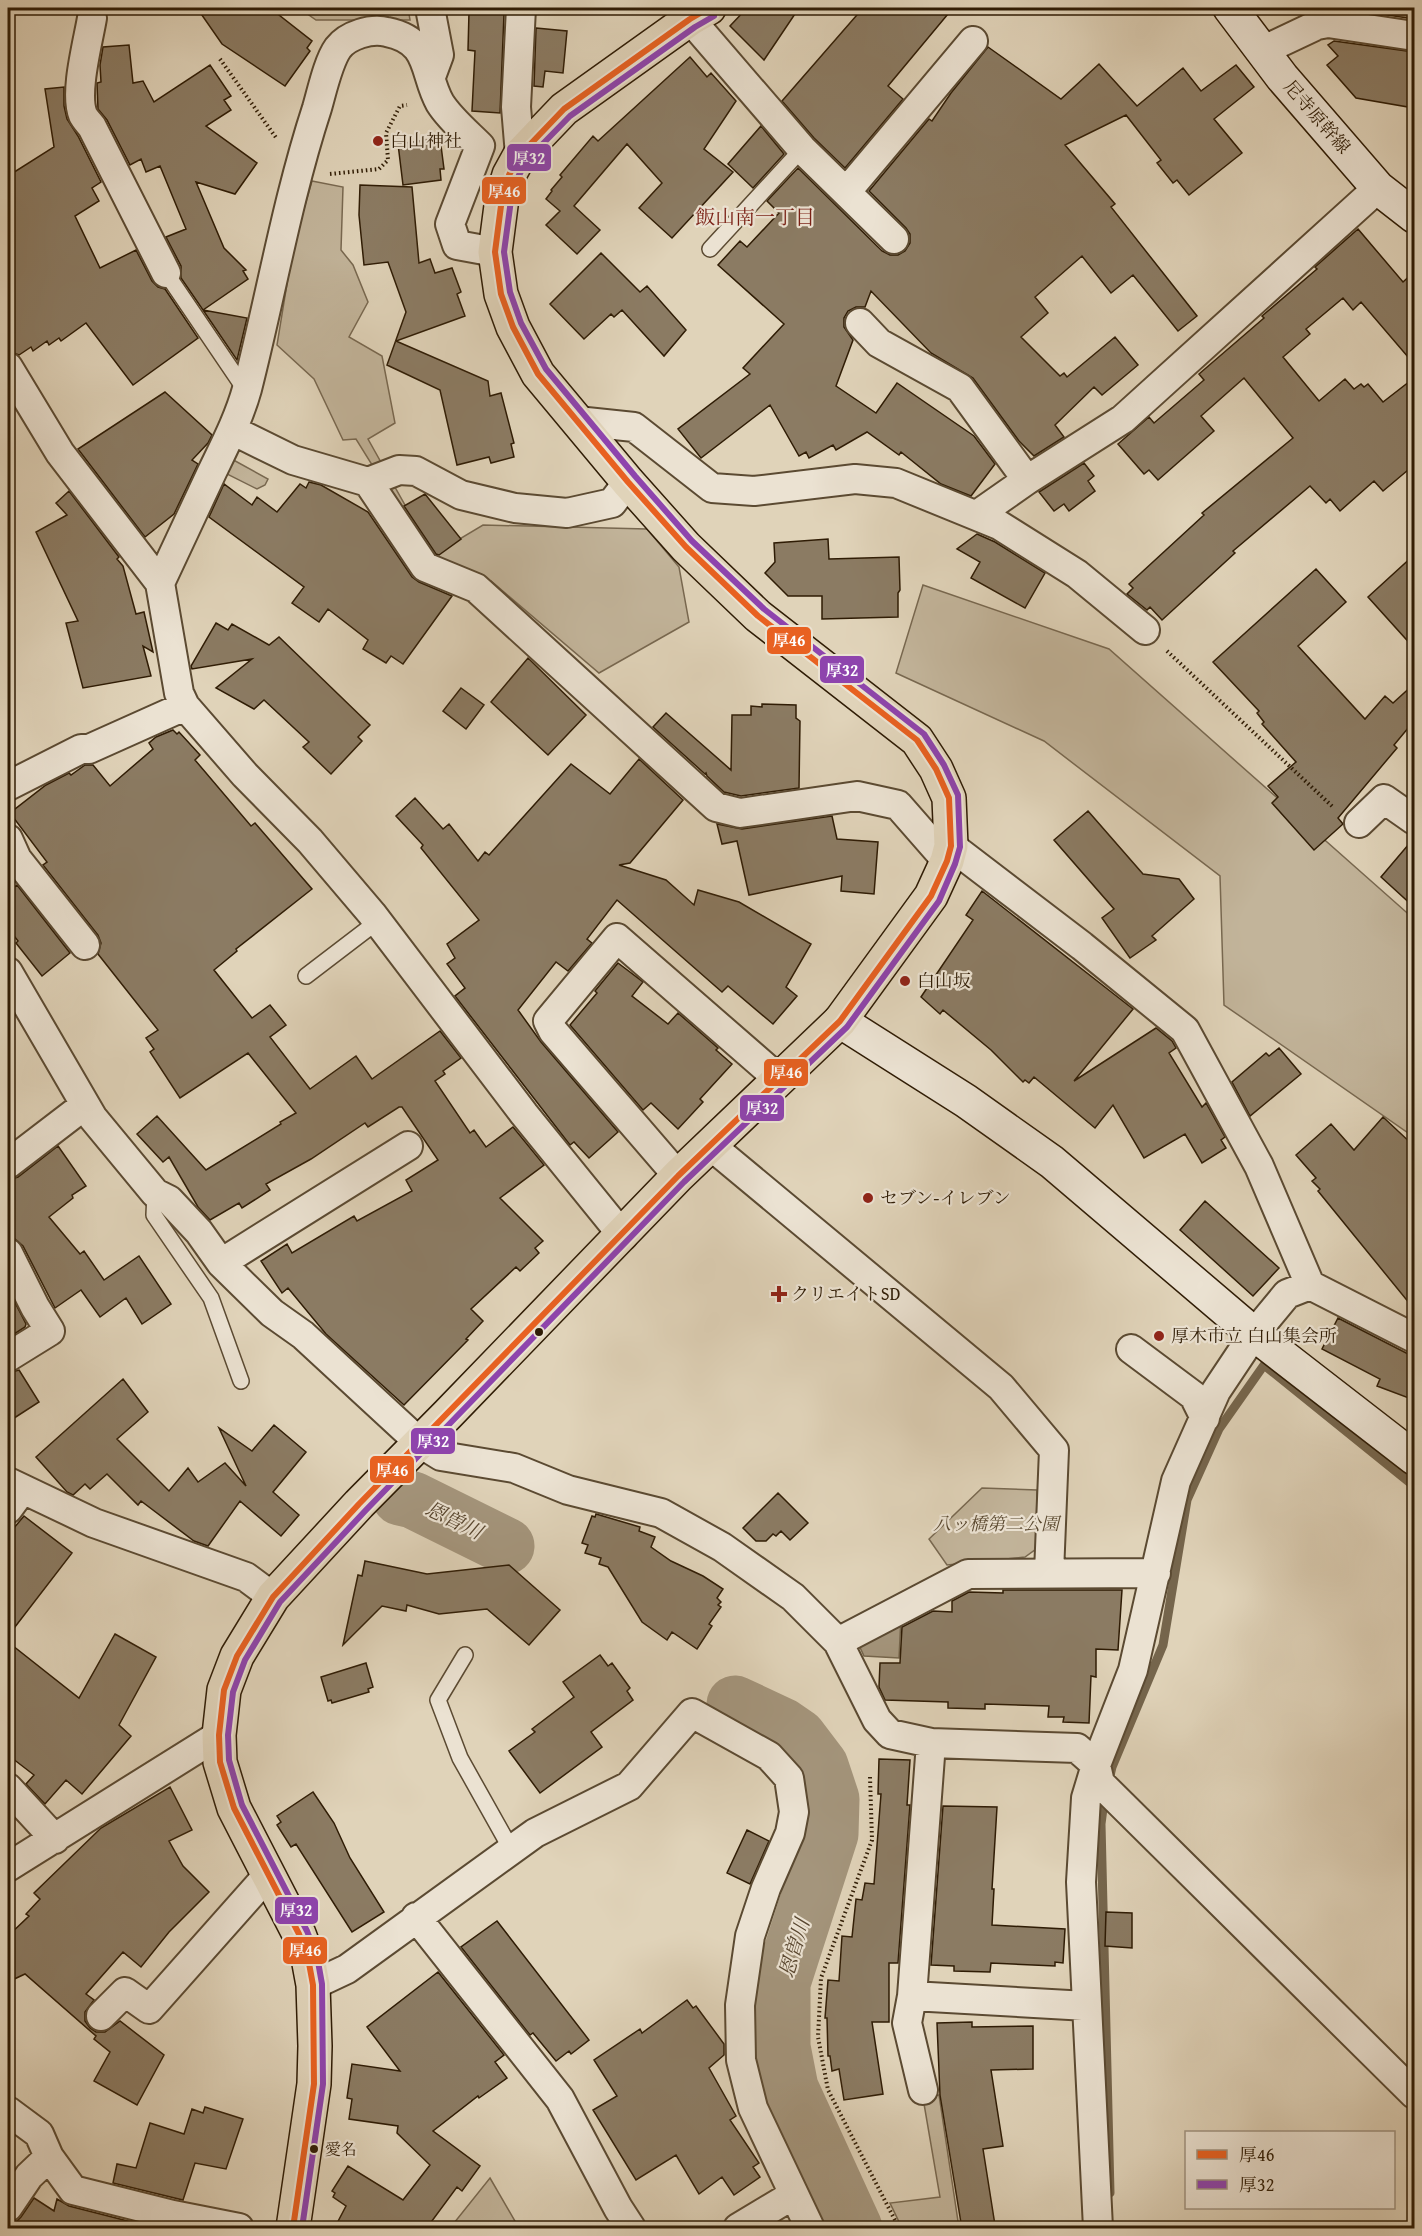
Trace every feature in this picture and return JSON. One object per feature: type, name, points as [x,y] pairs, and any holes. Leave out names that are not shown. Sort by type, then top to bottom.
[{"type":"main road","points":[[293,2229],[314,2084],[313,1985],[308,1958],[300,1934],[234,1808],[220,1762],[219,1735],[224,1690],[237,1656],[273,1598],[359,1504],[623,1236],[678,1176],[840,1021],[926,904],[949,854],[949,798],[936,769],[917,740],[758,616],[687,547],[628,482],[538,374],[513,327],[501,294],[495,252],[502,198],[509,175],[520,155],[564,110],[698,10]]},
{"type":"street","points":[[430,8],[439,55],[435,89]]},
{"type":"street","points":[[520,155],[516,107],[521,8]]},
{"type":"street","name":"尼寺原幹線","points":[[1230,8],[1264,50],[1282,77],[1378,188],[1414,216]]},
{"type":"street","points":[[698,10],[802,149],[894,239]]},
{"type":"street","points":[[93,13],[82,70],[83,115],[92,127],[166,273]]},
{"type":"street","points":[[1264,50],[1317,25],[1361,18],[1414,36]]},
{"type":"street","points":[[160,583],[232,430],[246,391],[299,166],[330,67],[338,48],[351,37],[369,32],[387,32],[407,39],[420,49],[447,113],[480,146],[450,224],[457,245],[495,252]]},
{"type":"street","points":[[847,191],[972,42]]},
{"type":"street","points":[[977,516],[1027,480],[1123,419],[1378,188]]},
{"type":"street","points":[[860,322],[873,350],[960,388],[1027,480]]},
{"type":"street","points":[[8,367],[60,453],[160,583],[179,693],[185,706],[245,775],[310,841],[378,921],[524,1114],[623,1236]]},
{"type":"street","points":[[577,421],[634,427],[712,488],[754,491],[855,479],[896,483],[999,525],[1077,574],[1145,630]]},
{"type":"street","points":[[232,430],[293,460],[368,482],[399,470],[416,471],[461,495],[515,508],[567,513],[612,503],[628,482]]},
{"type":"street","points":[[368,482],[425,567],[476,588],[716,807],[740,813],[857,796],[898,805],[949,854],[1082,946],[1185,1030],[1258,1166],[1310,1285],[1414,1338]]},
{"type":"street","points":[[8,786],[81,749],[185,706]]},
{"type":"street","points":[[1350,819],[1384,799],[1414,820]]},
{"type":"street","points":[[8,839],[17,859],[85,945]]},
{"type":"street","points":[[678,1176],[553,1031],[548,1021],[617,938],[780,1080]]},
{"type":"street","points":[[8,972],[93,1118],[154,1193],[169,1200],[198,1232],[221,1263],[272,1313],[303,1335],[414,1449],[441,1456],[514,1468],[568,1490],[661,1513],[722,1547],[794,1598],[838,1642],[877,1720],[890,1734],[931,1743],[1077,1748],[1103,1780],[1414,2094]]},
{"type":"street","points":[[840,1021],[966,1101],[1052,1162],[1254,1334],[1414,1458]]},
{"type":"street","points":[[8,1164],[86,1105]]},
{"type":"street","points":[[710,1144],[1001,1387],[1054,1450],[1049,1573]]},
{"type":"street","points":[[221,1263],[387,1172],[408,1146]]},
{"type":"street","points":[[8,1357],[50,1331],[10,1262]]},
{"type":"street","points":[[1098,2229],[1081,1882],[1086,1798],[1103,1780],[1133,1670],[1176,1481],[1216,1391],[1254,1334],[1287,1294],[1310,1285]]},
{"type":"street","points":[[1131,1349],[1194,1396],[1205,1418]]},
{"type":"street","points":[[12,1494],[143,1542],[198,1558],[246,1577],[273,1598]]},
{"type":"street","points":[[838,1642],[968,1574],[1156,1573]]},
{"type":"street","points":[[313,1985],[347,1969],[535,1833],[629,1786],[692,1713],[769,1756],[789,1778],[794,1812],[790,1833],[766,1888],[750,1936],[740,2005],[741,2060],[753,2108],[810,2229]]},
{"type":"street","points":[[8,1867],[219,1735]]},
{"type":"street","points":[[923,2090],[906,2023],[912,1996],[931,1743]]},
{"type":"street","points":[[8,1788],[55,1839]]},
{"type":"street","points":[[101,2016],[125,1992],[149,2009],[268,1875]]},
{"type":"street","points":[[416,1917],[560,2099],[631,2229]]},
{"type":"street","points":[[912,1996],[1087,2006]]},
{"type":"street","points":[[8,2111],[39,2134],[49,2157],[73,2190],[239,2229]]},
{"type":"street","points":[[8,2206],[29,2176],[49,2157]]},
{"type":"street","points":[[738,2229],[793,2195]]},
{"type":"lane","points":[[710,249],[802,149]]},
{"type":"lane","points":[[166,273],[246,391]]},
{"type":"lane","points":[[306,976],[378,921]]},
{"type":"lane","points":[[154,1193],[154,1215],[211,1298],[241,1381]]},
{"type":"lane","points":[[465,1655],[438,1700],[460,1758],[511,1849]]},
{"type":"path","points":[[220,59],[279,142],[299,166],[379,169],[388,160],[386,133],[400,106],[435,89]]},
{"type":"path","points":[[1145,630],[1350,819]]},
{"type":"path","points":[[870,1777],[872,1840],[821,1978],[818,2037],[828,2090],[899,2229]]},
{"type":"green space","points":[[299,8],[408,8],[410,20],[316,20]]},
{"type":"green space","points":[[312,181],[343,187],[341,250],[353,265],[368,302],[349,337],[382,356],[395,423],[368,439],[433,555],[483,525],[647,529],[679,567],[689,622],[599,673],[491,581],[433,563],[356,439],[343,440],[314,379],[277,345],[293,247]]},
{"type":"green space","points":[[228,457],[268,479],[265,485],[257,489],[221,471]]},
{"type":"green space","points":[[923,585],[1109,649],[1414,919],[1414,1137],[1224,1005],[1220,876],[1044,741],[896,673]]},
{"type":"green space","name":"八ッ橋第二公園","points":[[982,1488],[1037,1490],[1036,1549],[1025,1557],[947,1565],[929,1539]]},
{"type":"green space","points":[[939,2095],[959,2228],[902,2228],[890,2203],[940,2197],[923,2098]]},
{"type":"green space","points":[[490,2178],[519,2228],[450,2228]]},
{"type":"shaded area","points":[[901,1617],[899,1658],[864,1656],[857,1641]]},
{"type":"building","points":[[197,8],[270,8],[312,41],[307,48],[310,51],[285,86],[222,44]]},
{"type":"building","points":[[747,8],[799,8],[764,60],[730,26]]},
{"type":"building","points":[[863,8],[953,8],[888,86],[903,99],[845,168],[814,138],[782,101]]},
{"type":"building","points":[[1372,8],[1414,8],[1414,19],[1367,12]]},
{"type":"building","points":[[469,12],[504,14],[500,113],[472,111],[475,51],[468,50]]},
{"type":"building","points":[[536,28],[567,31],[563,73],[545,71],[543,87],[534,86]]},
{"type":"building","points":[[1334,41],[1414,52],[1414,108],[1356,98],[1327,65],[1338,56],[1328,45]]},
{"type":"building","points":[[129,45],[133,83],[143,81],[154,102],[210,65],[231,96],[224,100],[231,110],[206,126],[257,163],[235,194],[196,182],[224,248],[246,270],[243,271],[248,279],[203,310],[181,278],[181,266],[166,237],[186,229],[160,166],[146,172],[141,159],[130,165],[107,120],[98,109],[97,83],[101,82],[100,65],[103,47]]},
{"type":"building","points":[[988,47],[1061,99],[1099,64],[1137,106],[1183,68],[1201,91],[1236,65],[1254,87],[1214,119],[1242,153],[1189,195],[1177,180],[1173,183],[1157,163],[1161,160],[1126,115],[1065,145],[1115,204],[1111,207],[1197,316],[1178,331],[1133,275],[1111,293],[1082,256],[1035,297],[1048,313],[1021,337],[1060,376],[1064,373],[1067,377],[1115,337],[1138,365],[1102,395],[1094,387],[1055,425],[1064,437],[1034,456],[1019,441],[973,378],[931,353],[871,291],[865,307],[856,307],[848,311],[844,318],[844,327],[853,340],[836,386],[876,413],[897,383],[974,436],[995,464],[971,496],[941,484],[901,452],[899,455],[867,432],[836,450],[833,445],[809,458],[806,452],[799,456],[770,405],[701,458],[678,429],[750,374],[743,368],[784,324],[718,265],[740,241],[747,247],[779,213],[767,201],[798,168],[882,251],[890,255],[898,255],[905,251],[910,243],[910,234],[869,191],[929,119],[932,121]]},
{"type":"building","points":[[690,57],[707,77],[711,73],[736,101],[704,149],[733,172],[672,238],[639,208],[662,183],[627,144],[574,206],[600,230],[577,254],[546,225],[560,211],[546,199],[551,190],[562,177],[560,175],[593,136],[598,141]]},
{"type":"building","points":[[64,87],[67,119],[101,182],[92,188],[99,201],[75,216],[100,268],[136,250],[152,281],[158,287],[165,289],[198,338],[133,385],[86,323],[61,341],[59,338],[49,345],[47,341],[33,351],[31,347],[19,355],[8,351],[8,176],[54,147],[45,89]]},
{"type":"building","points":[[761,126],[784,154],[753,188],[728,164]]},
{"type":"building","name":"白山神社","points":[[440,138],[444,169],[440,169],[441,180],[403,185],[398,144]]},
{"type":"building","points":[[360,185],[412,187],[419,263],[430,259],[435,273],[452,268],[461,292],[457,294],[465,316],[396,341],[488,381],[490,396],[501,393],[514,443],[511,444],[514,457],[491,463],[489,457],[457,465],[440,390],[387,365],[406,312],[388,262],[364,265],[359,215]]},
{"type":"building","points":[[1358,229],[1403,282],[1414,272],[1414,364],[1361,302],[1353,310],[1343,298],[1306,329],[1310,334],[1283,357],[1319,401],[1345,379],[1354,389],[1361,384],[1364,387],[1368,384],[1383,402],[1414,378],[1414,465],[1383,491],[1374,481],[1340,511],[1330,499],[1326,503],[1310,486],[1233,551],[1235,553],[1162,620],[1150,607],[1147,610],[1127,594],[1133,588],[1129,584],[1204,515],[1202,513],[1293,438],[1244,378],[1201,416],[1214,431],[1158,480],[1149,470],[1144,474],[1118,444],[1149,417],[1154,423],[1204,380],[1199,374],[1264,318],[1262,316],[1317,269],[1315,267]]},
{"type":"building","points":[[601,253],[640,292],[647,286],[686,330],[664,356],[622,310],[614,317],[611,314],[584,339],[550,304]]},
{"type":"building","points":[[203,310],[247,318],[237,360]]},
{"type":"building","points":[[165,392],[212,435],[208,443],[192,460],[198,464],[174,514],[145,537],[78,449]]},
{"type":"building","points":[[1084,463],[1094,476],[1088,481],[1095,491],[1069,511],[1064,504],[1054,511],[1039,492]]},
{"type":"building","points":[[309,482],[321,485],[368,512],[412,577],[452,596],[403,664],[391,656],[386,663],[363,649],[368,640],[328,609],[319,622],[292,603],[304,587],[209,517],[224,484],[252,505],[257,497],[277,512],[300,484],[306,488]]},
{"type":"building","points":[[69,491],[119,557],[117,559],[123,566],[136,614],[144,612],[153,652],[143,646],[151,676],[83,688],[66,623],[78,621],[36,532],[67,515],[56,503]]},
{"type":"building","points":[[425,494],[461,539],[439,555],[436,554],[404,506]]},
{"type":"building","points":[[977,534],[995,542],[1045,573],[1025,608],[971,578],[980,562],[957,549]]},
{"type":"building","points":[[828,539],[829,559],[899,557],[898,617],[822,619],[822,596],[788,596],[765,573],[775,562],[774,543]]},
{"type":"building","points":[[1414,555],[1414,648],[1368,597]]},
{"type":"building","points":[[1316,569],[1346,602],[1298,646],[1365,719],[1385,696],[1393,703],[1414,684],[1414,721],[1394,745],[1397,748],[1338,818],[1343,824],[1314,850],[1272,803],[1278,797],[1268,786],[1296,762],[1262,724],[1264,722],[1257,713],[1259,711],[1213,662]]},
{"type":"building","points":[[216,623],[228,630],[232,624],[269,645],[279,637],[370,725],[358,737],[362,741],[331,774],[303,747],[309,742],[264,700],[254,709],[216,688],[252,659],[192,669],[191,666]]},
{"type":"building","points":[[528,658],[586,715],[548,755],[491,702]]},
{"type":"building","points":[[461,688],[484,705],[466,729],[443,711]]},
{"type":"building","points":[[762,704],[796,705],[796,718],[800,721],[799,788],[741,796],[724,792],[706,773],[653,727],[666,713],[731,770],[732,715],[751,715],[751,706],[762,707]]},
{"type":"building","points":[[173,730],[177,734],[179,732],[200,755],[195,760],[251,826],[255,823],[312,889],[236,949],[237,951],[214,970],[252,1018],[270,1005],[286,1025],[270,1037],[310,1089],[356,1056],[372,1079],[440,1031],[461,1058],[443,1071],[445,1074],[435,1081],[470,1133],[474,1130],[486,1147],[513,1127],[544,1165],[500,1198],[543,1241],[535,1248],[539,1253],[520,1271],[516,1267],[471,1309],[483,1321],[466,1339],[468,1340],[404,1405],[326,1334],[288,1288],[282,1293],[261,1261],[287,1244],[292,1253],[354,1216],[357,1221],[412,1191],[406,1180],[438,1160],[402,1107],[399,1107],[368,1127],[365,1123],[311,1159],[266,1184],[270,1190],[242,1208],[239,1203],[210,1220],[198,1207],[169,1157],[163,1162],[137,1134],[157,1116],[206,1170],[296,1113],[248,1053],[180,1098],[150,1052],[154,1049],[146,1038],[158,1030],[98,954],[101,943],[98,935],[43,865],[47,862],[10,813],[46,785],[69,773],[71,775],[85,765],[93,765],[110,786],[153,749],[149,743],[156,737]]},
{"type":"building","points":[[639,759],[683,800],[630,863],[619,865],[666,880],[694,905],[698,890],[739,902],[811,944],[786,987],[797,996],[773,1024],[728,986],[722,992],[617,900],[587,939],[592,943],[568,971],[556,962],[518,1010],[541,1042],[618,1132],[589,1158],[574,1142],[570,1145],[455,996],[465,988],[447,964],[455,958],[447,944],[479,920],[421,848],[423,845],[396,816],[415,798],[443,829],[449,824],[478,861],[485,852],[489,855],[571,764],[610,794]]},
{"type":"building","points":[[1088,811],[1143,874],[1179,879],[1194,899],[1152,936],[1156,940],[1130,958],[1102,918],[1114,909],[1054,840]]},
{"type":"building","points":[[832,816],[837,839],[878,842],[874,894],[841,891],[842,876],[749,895],[737,841],[722,844],[717,824],[742,829]]},
{"type":"building","points":[[1414,838],[1414,907],[1381,877]]},
{"type":"building","points":[[17,885],[70,953],[42,976],[16,943],[18,941],[8,928],[8,892]]},
{"type":"building","points":[[982,891],[1133,1009],[1074,1081],[1156,1028],[1172,1041],[1176,1048],[1169,1053],[1202,1107],[1206,1103],[1225,1137],[1221,1140],[1226,1148],[1202,1163],[1185,1134],[1144,1158],[1113,1105],[1095,1128],[1034,1077],[1029,1083],[1025,1080],[1023,1082],[991,1050],[943,1010],[940,1014],[921,997],[973,920],[966,915]]},
{"type":"building","points":[[618,963],[643,982],[632,996],[668,1024],[678,1013],[718,1048],[716,1050],[732,1064],[700,1099],[703,1102],[678,1129],[651,1103],[643,1110],[570,1025]]},
{"type":"building","points":[[1279,1048],[1301,1074],[1250,1116],[1232,1082],[1266,1053],[1269,1056]]},
{"type":"building","points":[[1383,1117],[1414,1146],[1414,1309],[1318,1191],[1320,1189],[1312,1181],[1316,1178],[1296,1155],[1331,1124],[1354,1150]]},
{"type":"building","points":[[58,1146],[86,1186],[72,1195],[73,1198],[49,1217],[80,1254],[84,1251],[104,1280],[139,1256],[171,1304],[142,1324],[126,1298],[100,1317],[81,1290],[55,1308],[23,1246],[8,1233],[8,1180],[18,1177]]},
{"type":"building","points":[[1205,1201],[1279,1268],[1253,1296],[1180,1230]]},
{"type":"building","points":[[8,1289],[26,1324],[8,1338]]},
{"type":"building","points":[[1338,1318],[1414,1357],[1414,1400],[1377,1386],[1380,1379],[1322,1349]]},
{"type":"building","points":[[19,1370],[39,1402],[8,1422],[8,1373]]},
{"type":"building","points":[[123,1379],[148,1412],[117,1439],[169,1491],[188,1468],[198,1482],[225,1463],[246,1486],[219,1428],[252,1451],[274,1425],[306,1452],[273,1492],[299,1515],[281,1536],[240,1501],[208,1546],[194,1541],[141,1501],[138,1505],[107,1474],[90,1489],[85,1484],[73,1495],[67,1492],[36,1457]]},
{"type":"building","points":[[778,1493],[808,1523],[790,1540],[781,1531],[776,1536],[773,1534],[766,1541],[756,1541],[743,1528]]},
{"type":"building","points":[[596,1514],[640,1527],[639,1531],[655,1537],[651,1547],[671,1561],[703,1576],[723,1589],[717,1598],[721,1602],[718,1605],[721,1607],[709,1624],[712,1626],[697,1649],[672,1632],[667,1640],[642,1622],[608,1567],[599,1564],[601,1558],[585,1553],[588,1545],[582,1543],[592,1516],[595,1517]]},
{"type":"building","points":[[24,1516],[72,1553],[8,1636],[8,1535]]},
{"type":"building","points":[[365,1561],[427,1574],[509,1565],[560,1610],[529,1645],[487,1609],[439,1614],[407,1605],[406,1611],[382,1606],[343,1645],[358,1575],[362,1576]]},
{"type":"building","points":[[1003,1590],[1122,1590],[1118,1650],[1096,1649],[1096,1677],[1091,1676],[1089,1723],[1063,1722],[1064,1717],[1048,1717],[1049,1706],[985,1704],[985,1709],[948,1708],[948,1702],[885,1700],[879,1687],[880,1663],[900,1663],[902,1627],[933,1611],[952,1612],[952,1601],[969,1592],[1003,1593]]},
{"type":"building","points":[[115,1634],[156,1657],[119,1725],[131,1736],[82,1794],[66,1780],[45,1804],[26,1784],[34,1775],[8,1755],[8,1642],[79,1698]]},
{"type":"building","points":[[600,1655],[608,1666],[612,1663],[630,1688],[627,1691],[633,1700],[591,1732],[602,1747],[540,1793],[509,1751],[535,1732],[532,1729],[574,1697],[563,1682]]},
{"type":"building","points":[[366,1663],[373,1687],[368,1689],[369,1692],[332,1703],[331,1700],[328,1701],[321,1677]]},
{"type":"building","points":[[879,1759],[910,1760],[907,1805],[910,1805],[898,1963],[889,1963],[889,2022],[872,2022],[883,2094],[844,2100],[839,2069],[832,2071],[830,2056],[828,2056],[827,2018],[825,2018],[828,1980],[839,1981],[842,1936],[852,1937],[856,1899],[862,1900],[865,1883],[874,1884],[881,1794],[878,1794]]},
{"type":"building","points":[[170,1787],[192,1830],[169,1841],[183,1866],[209,1892],[169,1932],[141,1967],[123,1952],[86,1994],[94,2000],[85,2012],[85,2021],[90,2028],[96,2032],[105,2032],[120,2021],[164,2055],[137,2105],[94,2081],[110,2052],[94,2039],[96,2036],[25,1974],[8,1982],[8,1936],[29,1916],[26,1914],[40,1899],[34,1893],[101,1828]]},
{"type":"building","points":[[313,1792],[334,1823],[350,1858],[384,1912],[352,1932],[296,1844],[291,1847],[277,1825],[281,1822],[277,1816]]},
{"type":"building","points":[[943,1806],[997,1807],[992,1925],[1065,1929],[1063,1963],[1055,1962],[1055,1966],[991,1963],[990,1972],[954,1971],[954,1966],[931,1965]]},
{"type":"building","points":[[747,1830],[769,1841],[750,1884],[727,1873]]},
{"type":"building","points":[[1106,1912],[1132,1913],[1132,1948],[1105,1946]]},
{"type":"building","points":[[497,1921],[589,2040],[571,2054],[569,2051],[556,2061],[533,2033],[530,2035],[461,1947]]},
{"type":"building","points":[[438,1972],[504,2055],[495,2062],[507,2078],[479,2098],[478,2096],[433,2131],[480,2166],[462,2191],[457,2187],[426,2229],[334,2229],[346,2206],[333,2197],[335,2193],[332,2191],[348,2166],[403,2200],[430,2165],[397,2133],[398,2126],[349,2119],[352,2099],[347,2098],[352,2064],[400,2071],[367,2027]]},
{"type":"building","points":[[687,2000],[693,2008],[696,2006],[724,2044],[724,2055],[709,2068],[736,2116],[730,2120],[759,2163],[753,2167],[760,2177],[734,2195],[722,2177],[699,2194],[676,2155],[636,2180],[593,2110],[617,2096],[594,2060],[640,2029],[642,2033]]},
{"type":"building","points":[[972,2022],[972,2027],[1033,2026],[1033,2069],[991,2070],[1003,2146],[983,2149],[995,2225],[962,2229],[940,2095],[937,2023]]},
{"type":"building","points":[[205,2107],[243,2119],[226,2169],[195,2163],[183,2200],[113,2183],[117,2164],[136,2168],[150,2123],[184,2134],[192,2109],[203,2113]]},
{"type":"building","points":[[34,2198],[54,2211],[57,2199],[69,2206],[159,2229],[8,2229],[8,2223],[16,2222]]},
{"type":"waterway","points":[[1109,1780],[1112,1767],[1163,1645],[1187,1500],[1219,1429],[1264,1365],[1414,1486]]},
{"type":"waterway","name":"恩曽川","points":[[400,1497],[413,1500],[506,1546]]},
{"type":"waterway","name":"恩曽川","points":[[735,1704],[782,1726],[798,1737],[820,1766],[831,1799],[830,1834],[782,1983],[782,2047],[790,2088],[854,2228]]},
{"type":"waterway","points":[[1105,1793],[1101,1824],[1110,2193]]},
{"type":"transit line","name":"厚46","points":[[293,2228],[314,2084],[313,1985],[308,1958],[299,1934],[234,1808],[220,1762],[219,1735],[224,1690],[237,1656],[273,1597],[359,1504],[678,1176],[840,1021],[931,896],[947,861],[951,846],[949,798],[936,769],[917,740],[758,616],[686,547],[628,482],[538,374],[513,327],[501,294],[495,252],[502,198],[509,175],[520,155],[564,109],[690,19],[709,8]]},
{"type":"transit line","name":"厚32","points":[[302,2228],[323,2084],[322,1984],[317,1956],[307,1931],[242,1805],[229,1760],[228,1735],[233,1692],[245,1660],[280,1602],[366,1510],[684,1182],[847,1027],[939,901],[960,847],[958,795],[944,765],[924,734],[764,609],[692,541],[546,369],[521,323],[510,292],[504,252],[511,200],[517,179],[527,160],[570,116],[695,27],[714,16]]},
{"type":"place","name":"白山神社","points":[[378,141]]},
{"type":"place","name":"白山坂","points":[[905,981]]},
{"type":"place","name":"セブン-イレブン","points":[[868,1198]]},
{"type":"place","name":"クリエイトSD","points":[[779,1294]]},
{"type":"place","name":"厚木市立 白山集会所","points":[[1159,1336]]},
{"type":"place","name":"愛名","points":[[314,2149]]},
{"type":"district","name":"飯山南一丁目","points":[[755,217]]}]
